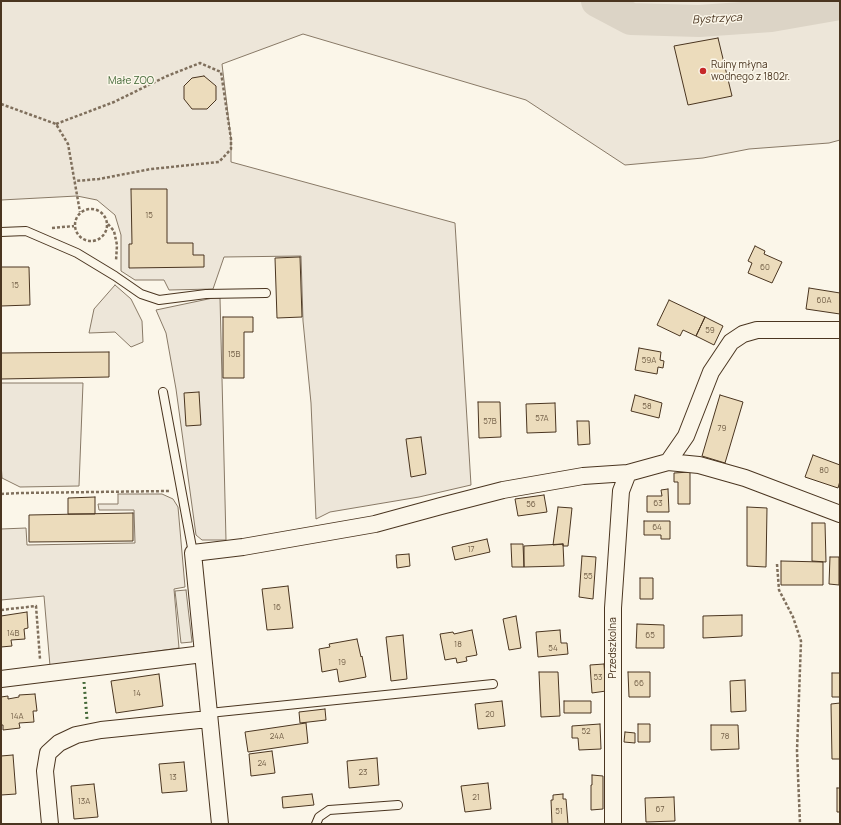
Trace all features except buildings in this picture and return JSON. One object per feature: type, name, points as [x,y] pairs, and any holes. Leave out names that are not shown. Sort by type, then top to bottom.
[{"type":"street","points":[[668,462],[686,436],[711,372],[731,342],[743,334],[757,330],[840,330]]},
{"type":"street","points":[[220,824],[193,553],[243,547],[376,524],[518,487],[584,476],[628,473],[668,462],[699,465],[745,478],[840,514]]},
{"type":"street","name":"Przedszkolna","points":[[613,824],[613,608],[621,491],[628,473]]},
{"type":"street","points":[[1,679],[203,654]]},
{"type":"street","points":[[50,824],[45,771],[48,753],[59,743],[76,735],[101,730],[209,716]]},
{"type":"lane","points":[[1,232],[26,231],[77,253],[141,294],[159,300],[206,294],[266,294]]},
{"type":"lane","points":[[164,392],[193,553]]},
{"type":"lane","points":[[209,716],[493,684]]},
{"type":"lane","points":[[316,824],[319,817],[329,810],[398,805]]},
{"type":"path","points":[[56,124],[114,102],[167,76],[200,63],[221,72],[231,139],[231,149],[219,162],[151,169],[99,179],[75,181]]},
{"type":"path","points":[[1,104],[56,124],[68,144],[80,212]]},
{"type":"path","points":[[108,224],[104,236],[93,242],[80,238],[74,226],[80,212],[89,208],[101,212],[114,231],[117,245],[115,276]]},
{"type":"path","points":[[1,494],[182,491]]},
{"type":"path","points":[[777,564],[778,590],[793,617],[801,641],[797,752],[800,824]]},
{"type":"path","points":[[1,610],[36,606],[42,675]]},
{"type":"green space","name":"Małe ZOO","points":[[1,1],[840,1],[840,140],[829,143],[749,149],[703,158],[625,165],[526,100],[303,34],[222,64],[231,139],[231,162],[455,223],[471,485],[419,497],[330,512],[316,519],[311,403],[303,321],[301,256],[224,257],[213,289],[169,290],[164,280],[135,280],[121,271],[121,235],[115,215],[97,200],[77,196],[1,200]]},
{"type":"green space","points":[[115,285],[131,299],[142,321],[143,342],[131,347],[115,332],[89,333],[94,309]]},
{"type":"green space","points":[[213,298],[220,298],[226,540],[202,540],[196,535],[176,389],[166,333],[156,310]]},
{"type":"green space","points":[[1,383],[83,383],[79,486],[20,487],[2,478]]},
{"type":"green space","points":[[118,494],[162,494],[173,499],[178,507],[185,587],[174,589],[179,648],[50,666],[44,596],[1,600],[1,529],[26,528],[27,545],[135,543],[134,510],[99,510],[98,504],[118,504]]},
{"type":"shaded area","points":[[186,590],[192,642],[181,643],[175,591]]},
{"type":"waterway","name":"Bystrzyca","points":[[597,1],[631,19],[699,21],[771,16],[840,4]]},
{"type":"hedge","points":[[84,682],[87,719]]},
{"type":"place","name":"Ruiny młyna wodnego z 1802r.","points":[[703,71]]}]
